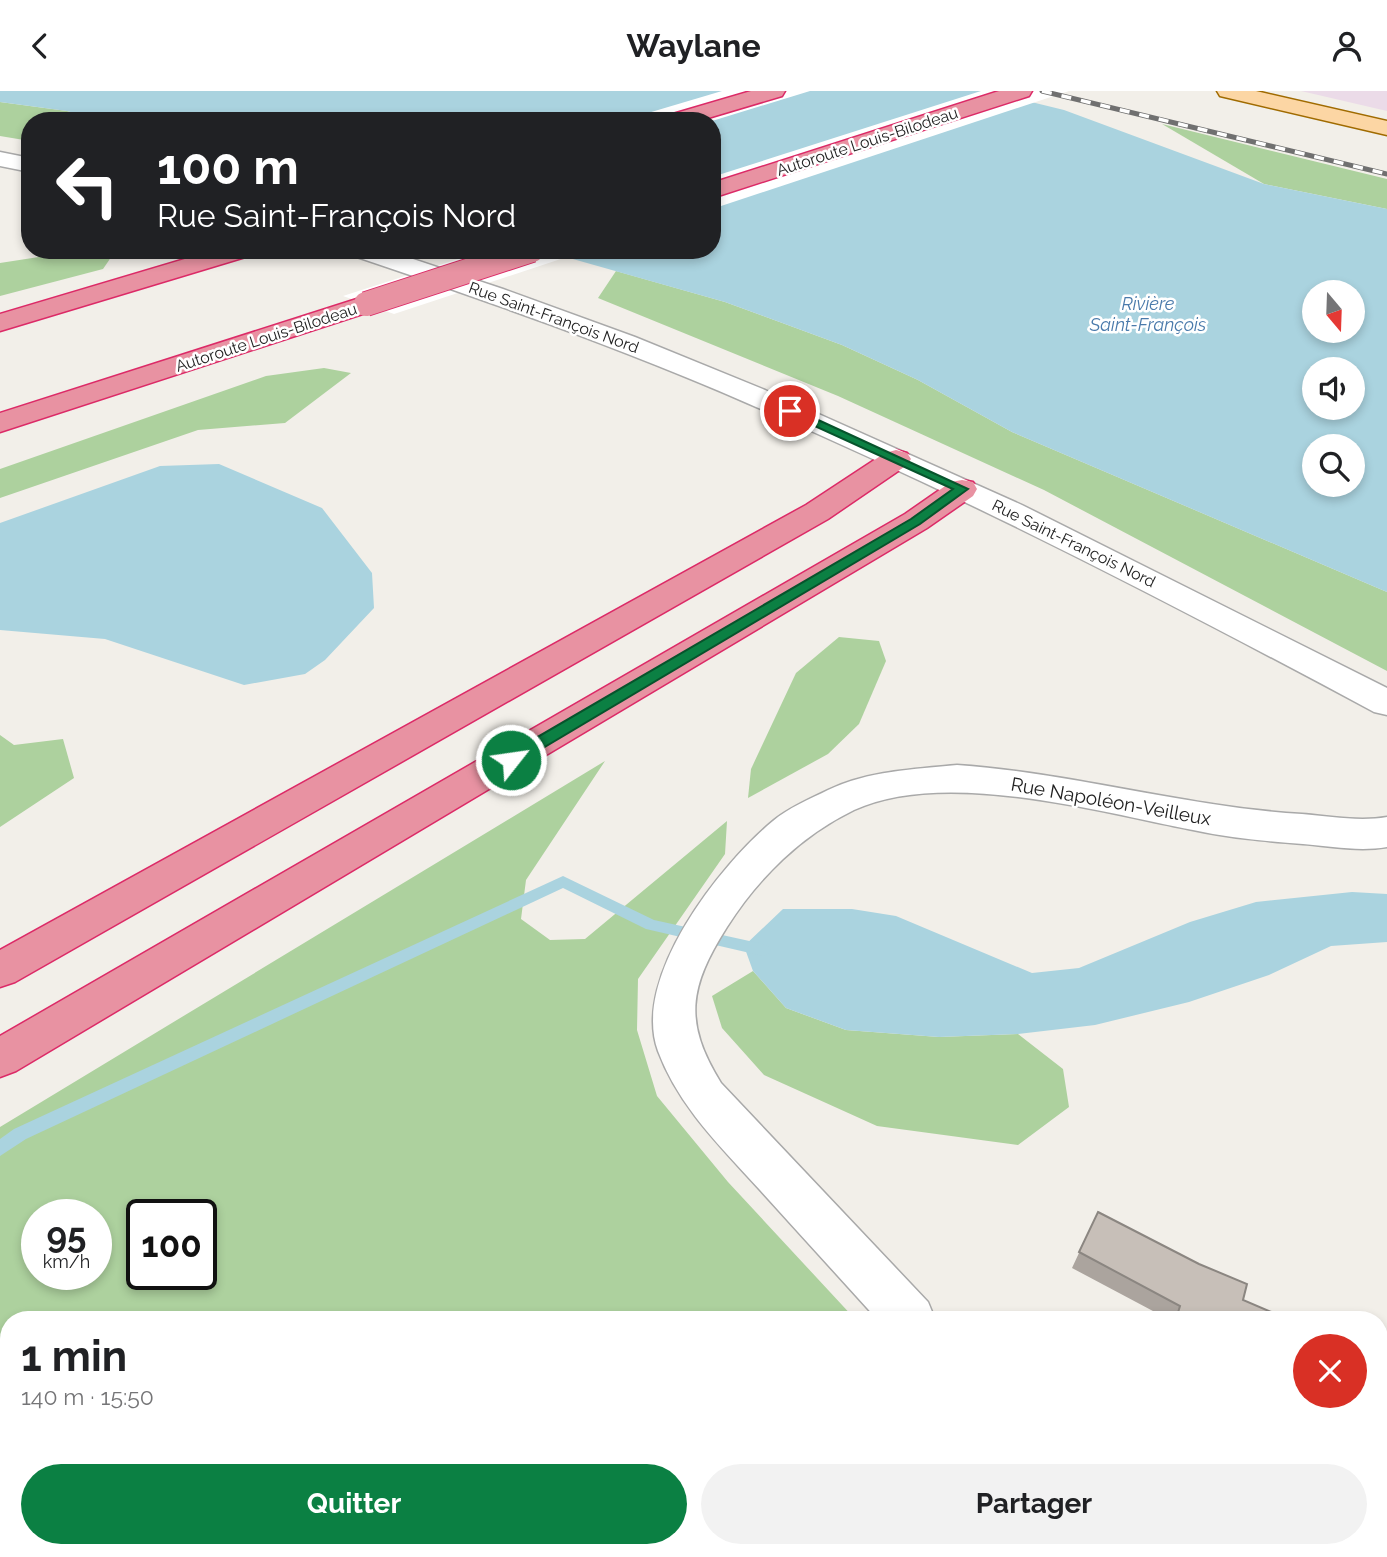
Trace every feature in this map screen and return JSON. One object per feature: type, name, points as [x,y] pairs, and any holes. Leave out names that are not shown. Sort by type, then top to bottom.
[{"type":"highway","points":[[704,112],[774,91]]},
{"type":"highway","name":"Autoroute Louis-Bilodeau","points":[[721,188],[1021,91]]},
{"type":"highway","points":[[0,323],[213,259]]},
{"type":"highway","name":"Autoroute Louis-Bilodeau","points":[[0,423],[504,259]]},
{"type":"highway","points":[[0,970],[817,512],[897,459]]},
{"type":"highway","points":[[0,1058],[916,521],[962,489]]},
{"type":"main road","points":[[1228,91],[1387,128]]},
{"type":"street","points":[[0,159],[21,163]]},
{"type":"street","name":"Rue Saint-François Nord","points":[[387,259],[521,304],[750,393],[962,489],[1132,571],[1387,703]]},
{"type":"street","name":"Rue Napoléon-Veilleux","points":[[903,1311],[705,1097],[684,1065],[674,1031],[672,1000],[680,975],[718,906],[789,829],[809,815],[848,798],[933,779],[978,779],[1060,788],[1252,826],[1387,832]]},
{"type":"shaded area","points":[[1301,91],[1387,91],[1387,111]]},
{"type":"green space","points":[[0,102],[70,112],[21,112],[21,140],[0,136]]},
{"type":"green space","points":[[1162,124],[1387,179],[1387,209],[1264,184]]},
{"type":"green space","points":[[26,259],[110,259],[103,269],[0,296],[0,263]]},
{"type":"green space","points":[[616,271],[725,302],[842,345],[918,380],[1012,432],[1387,592],[1387,671],[1044,490],[838,396],[598,298]]},
{"type":"green space","points":[[324,368],[351,373],[285,423],[198,430],[0,498],[0,469],[266,376]]},
{"type":"green space","points":[[839,637],[879,641],[886,661],[859,724],[828,754],[748,798],[751,769],[796,673]]},
{"type":"green space","points":[[0,735],[14,745],[63,739],[74,778],[0,827]]},
{"type":"green space","points":[[605,761],[526,880],[521,919],[550,940],[585,939],[727,821],[725,854],[638,979],[637,1030],[657,1096],[728,1182],[848,1311],[0,1311],[0,1127]]},
{"type":"green space","points":[[753,971],[786,1008],[846,1030],[939,1037],[1018,1034],[1063,1069],[1069,1107],[1018,1145],[877,1126],[764,1075],[722,1028],[712,996]]},
{"type":"water","name":"Rivière Saint-François","points":[[0,91],[987,91],[1064,110],[1264,184],[1387,209],[1387,592],[1012,432],[918,380],[842,345],[725,302],[573,259],[721,259],[721,112],[70,112],[0,102]]},
{"type":"water","points":[[219,464],[322,508],[372,573],[374,608],[325,660],[305,674],[244,685],[105,639],[0,630],[0,523],[160,466]]},
{"type":"water","points":[[1352,892],[1387,894],[1387,942],[1331,946],[1269,975],[1189,1002],[1095,1025],[1018,1034],[939,1037],[846,1030],[786,1008],[753,971],[744,946],[783,909],[852,909],[896,916],[1032,973],[1079,968],[1190,922],[1256,902]]},
{"type":"pier","points":[[722,91],[810,91],[721,118],[721,112],[651,112]]},
{"type":"pier","points":[[981,91],[1069,91],[721,206],[721,174]]},
{"type":"pier","points":[[458,259],[561,259],[394,314],[343,296]]},
{"type":"building","points":[[1098,1212],[1199,1264],[1247,1284],[1243,1300],[1269,1311],[1178,1311],[1180,1306],[1079,1252]]},
{"type":"waterway","points":[[0,1148],[20,1134],[563,882],[651,925],[763,950]]},
{"type":"railway","points":[[1042,91],[1387,174]]},
{"type":"route","points":[[511,760],[916,521],[962,489],[790,411]]}]
